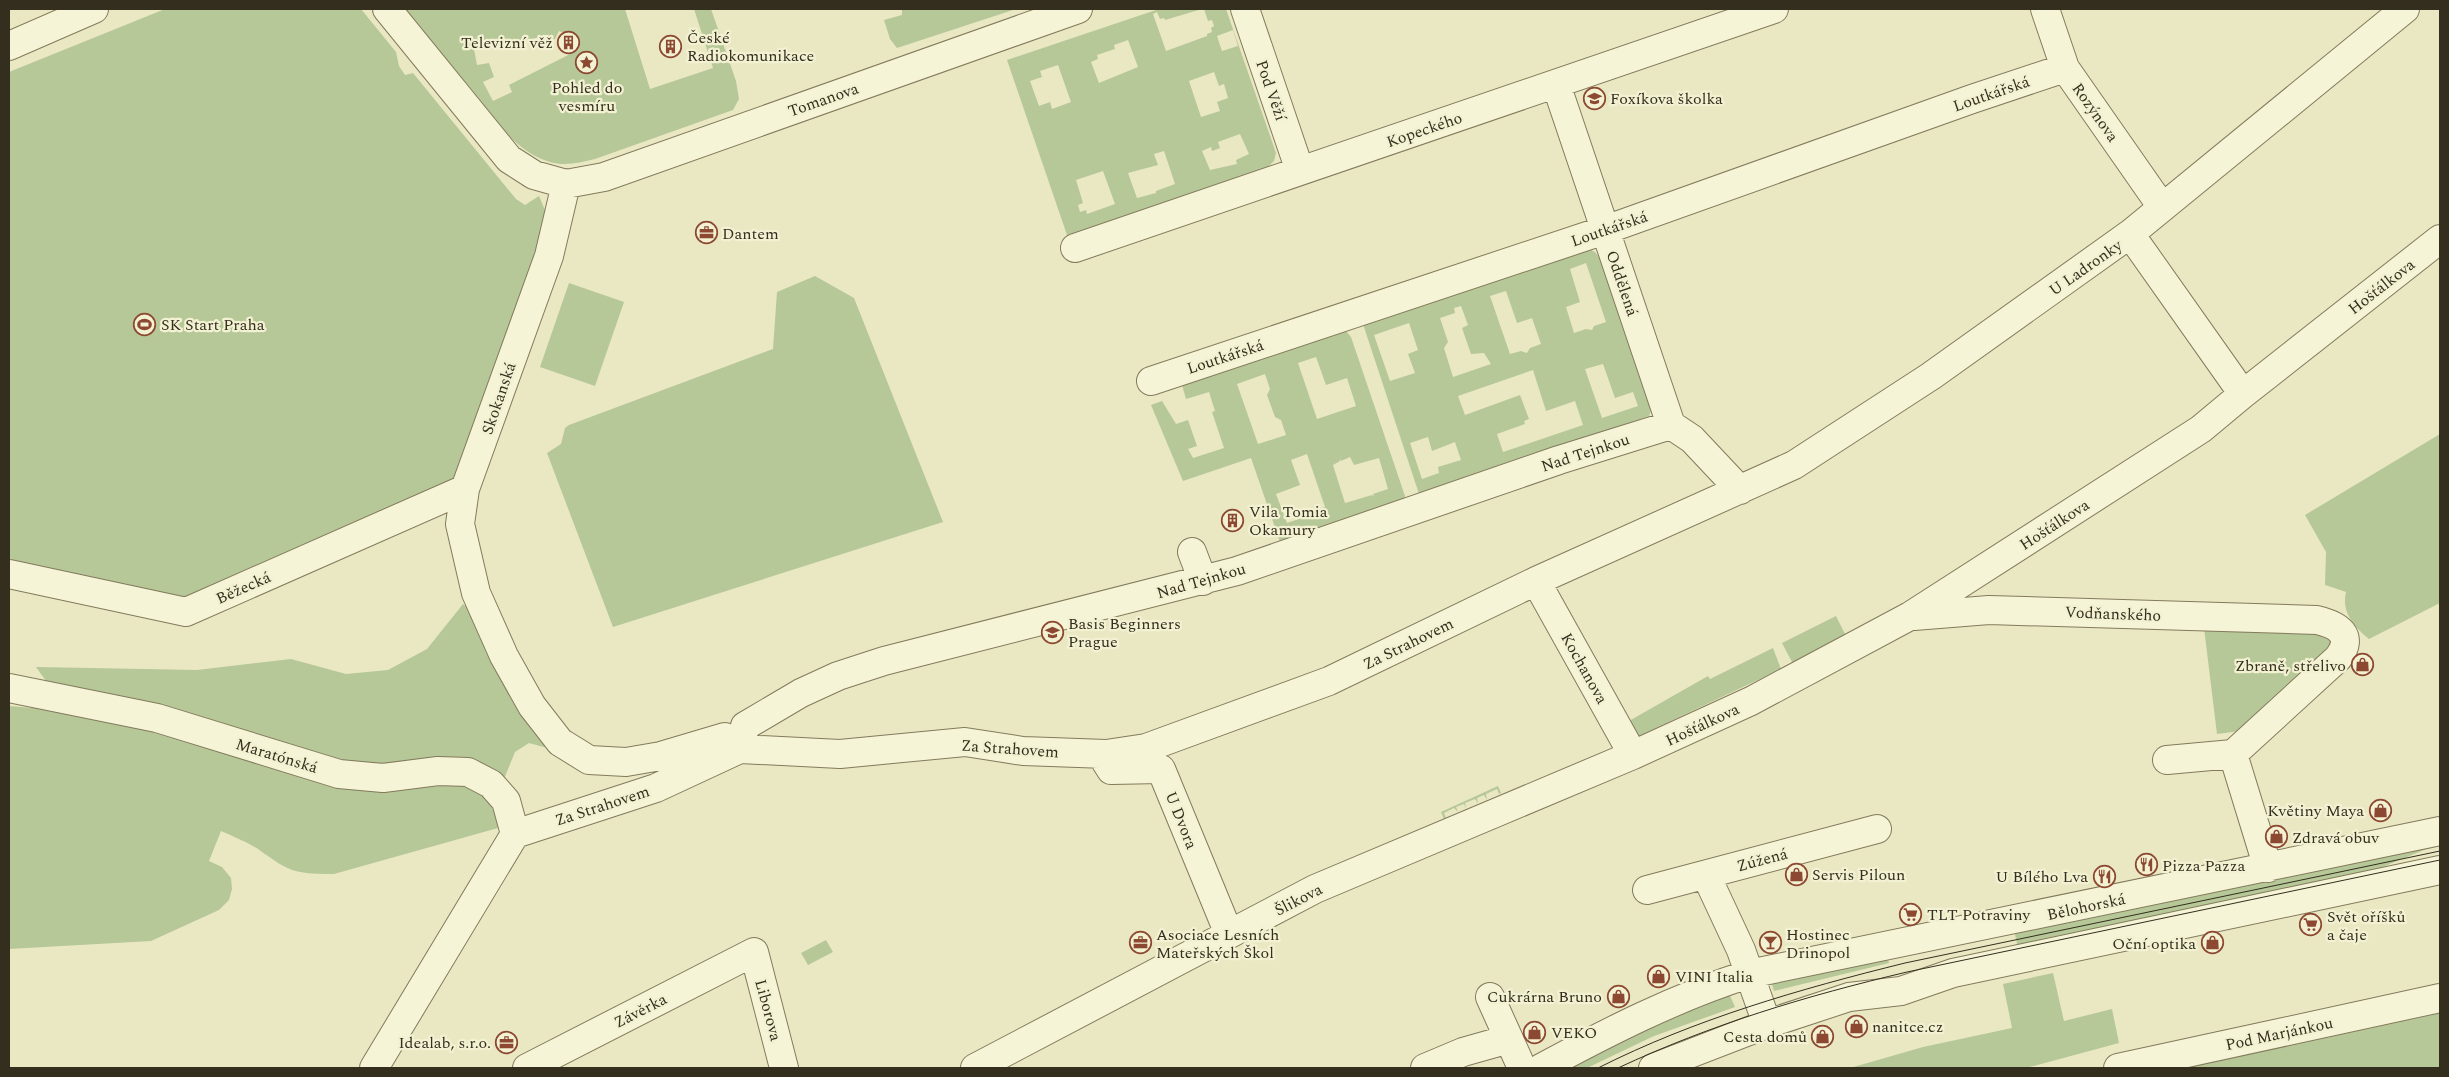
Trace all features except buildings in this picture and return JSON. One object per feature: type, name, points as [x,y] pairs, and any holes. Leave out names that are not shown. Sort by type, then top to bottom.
[{"type":"street","points":[[9,46],[94,9]]},
{"type":"street","points":[[387,9],[509,159],[534,175],[566,184]]},
{"type":"street","name":"Tomanova","points":[[566,184],[604,176],[1078,9]]},
{"type":"street","name":"Pod Věží","points":[[1245,9],[1300,171]]},
{"type":"street","name":"Kopeckého","points":[[1075,248],[1774,9]]},
{"type":"street","name":"Rozýnova","points":[[2045,9],[2065,68],[2162,207]]},
{"type":"street","name":"U Ladronky","points":[[1740,490],[1794,465],[1931,376],[2130,234],[2405,9]]},
{"type":"street","name":"Loutkářská","points":[[1152,381],[1605,230],[1972,99],[2065,68]]},
{"type":"street","name":"Oddělená","points":[[1556,84],[1671,425]]},
{"type":"street","name":"Skokanská","points":[[566,184],[559,207],[549,256],[466,489],[460,524],[476,593],[504,656],[532,706],[560,742],[589,760],[626,762],[661,756],[726,737],[740,749]]},
{"type":"street","points":[[2130,234],[2243,394]]},
{"type":"street","name":"Hošťálkova","points":[[1633,755],[1751,701],[1910,616],[2201,429],[2440,240]]},
{"type":"street","points":[[1671,425],[1692,439],[1740,490]]},
{"type":"street","name":"Nad Tejnkou","points":[[740,749],[745,726],[801,693],[838,676],[927,648],[1045,622],[1203,581],[1417,511],[1559,460],[1671,425]]},
{"type":"street","name":"Běžecká","points":[[9,574],[186,612],[466,489]]},
{"type":"street","name":"Za Strahovem","points":[[514,834],[656,788],[740,749],[840,754],[965,742],[1023,751],[1106,754],[1146,748],[1329,681],[1536,581],[1740,490]]},
{"type":"street","points":[[1192,552],[1203,581]]},
{"type":"street","name":"Kochanova","points":[[1536,581],[1633,755]]},
{"type":"street","name":"Vodňanského","points":[[1910,616],[1989,610],[2317,620],[2337,626],[2343,634],[2345,643],[2344,650],[2338,658],[2233,754]]},
{"type":"street","name":"Maratónská","points":[[9,688],[157,718],[339,774],[383,778],[438,771],[468,772],[491,784],[506,801],[514,834]]},
{"type":"street","name":"U Dvora","points":[[1106,754],[1106,762],[1111,770],[1161,769],[1229,934]]},
{"type":"street","points":[[2167,760],[2233,754],[2268,868]]},
{"type":"street","name":"Šlikova","points":[[975,1068],[1315,889],[1633,755]]},
{"type":"street","name":"Zúžená","points":[[1647,890],[1876,829]]},
{"type":"street","name":"Bělohorská","points":[[1541,1068],[1616,1028],[1682,998],[1749,974],[2440,831]]},
{"type":"street","points":[[374,1068],[514,834]]},
{"type":"street","points":[[1653,1068],[1767,1024],[1849,997],[1892,993],[1915,988],[1953,973],[2440,870]]},
{"type":"street","points":[[1706,875],[1749,974],[1767,1024]]},
{"type":"street","name":"Závěrka","points":[[527,1068],[754,952]]},
{"type":"street","name":"Liborova","points":[[754,952],[784,1068]]},
{"type":"street","points":[[1490,998],[1522,1068]]},
{"type":"street","name":"Pod Marjánkou","points":[[2118,1068],[2440,998]]},
{"type":"street","points":[[1425,1068],[1463,1052],[1509,1039]]},
{"type":"green space","points":[[165,9],[361,9],[396,52],[399,66],[405,75],[413,73],[516,199],[525,205],[539,196],[547,215],[547,230],[467,473],[191,601],[29,567],[9,558],[9,72]]},
{"type":"green space","points":[[405,9],[625,9],[650,89],[713,68],[694,9],[711,9],[736,81],[739,99],[733,110],[595,159],[571,164],[553,163],[535,156],[524,149],[505,132]],"holes":[[[559,31],[564,33],[572,32],[578,37],[580,45],[578,50],[509,85],[512,92],[493,101],[483,82],[494,77],[489,63],[477,65],[473,44],[494,39],[495,47],[541,37],[543,41],[555,39]]]},
{"type":"green space","points":[[902,9],[1016,9],[897,48],[890,39],[884,20],[902,15]]},
{"type":"green space","points":[[1159,9],[1202,9],[1165,20],[1164,18],[1160,19],[1157,12],[1153,14],[1166,51],[1207,36],[1207,34],[1212,32],[1211,28],[1214,26],[1212,20],[1208,21],[1204,9],[1226,9],[1276,153],[1274,161],[1268,167],[1067,235],[1007,60]],"holes":[[[1233,30],[1238,46],[1222,51],[1217,36]],[[1128,40],[1138,67],[1099,83],[1091,62],[1098,59],[1097,55],[1115,49],[1114,45]],[[1058,65],[1071,102],[1052,109],[1050,102],[1039,106],[1030,81],[1042,77],[1040,71]],[[1214,72],[1219,86],[1224,84],[1228,98],[1217,102],[1220,111],[1201,117],[1189,81]],[[1240,134],[1249,154],[1236,160],[1237,164],[1210,170],[1202,151],[1211,147],[1212,151],[1220,148],[1218,142]],[[1164,151],[1175,184],[1156,191],[1156,193],[1137,198],[1128,173],[1158,165],[1154,154]],[[1103,171],[1115,204],[1087,214],[1086,210],[1080,212],[1078,205],[1083,203],[1076,180]]]},
{"type":"green space","points":[[1589,249],[1599,257],[1653,404],[1649,416],[1419,494],[1363,324]],"holes":[[[1586,263],[1606,322],[1594,326],[1592,330],[1586,329],[1574,333],[1566,307],[1580,302],[1570,269]],[[1506,291],[1517,323],[1532,318],[1541,344],[1530,348],[1527,353],[1521,351],[1510,354],[1490,296]],[[1461,306],[1468,325],[1462,328],[1471,354],[1484,353],[1491,364],[1453,377],[1444,348],[1448,342],[1440,318],[1455,313],[1454,308]],[[1409,323],[1418,350],[1408,354],[1415,373],[1390,381],[1374,335]],[[1603,364],[1615,398],[1633,392],[1638,406],[1602,418],[1585,369]],[[1533,370],[1546,411],[1575,401],[1583,425],[1503,452],[1497,434],[1525,424],[1524,421],[1529,419],[1520,395],[1465,415],[1458,396]],[[1428,437],[1432,451],[1455,442],[1461,460],[1438,467],[1439,473],[1422,479],[1410,443]]]},
{"type":"green space","points":[[815,276],[854,298],[943,522],[613,627],[547,453],[561,444],[565,428],[569,425],[773,349],[777,292]]},
{"type":"green space","points":[[569,283],[624,302],[595,386],[540,367]]},
{"type":"green space","points":[[1346,331],[1351,337],[1405,496],[1403,501],[1280,542],[1251,458],[1183,481],[1151,405],[1162,401],[1176,424],[1188,420],[1197,446],[1188,449],[1193,458],[1224,448],[1212,412],[1215,411],[1209,392],[1186,399],[1182,385]],"holes":[[[1316,357],[1326,385],[1347,378],[1356,406],[1317,419],[1298,363]],[[1265,374],[1270,389],[1267,395],[1275,417],[1281,420],[1286,435],[1258,444],[1237,384]],[[1307,454],[1325,507],[1310,512],[1311,515],[1287,523],[1276,494],[1300,485],[1291,460]],[[1350,457],[1354,465],[1379,458],[1388,489],[1373,494],[1374,497],[1372,495],[1345,503],[1333,465],[1340,461],[1340,459],[1341,461]]]},
{"type":"green space","points":[[2440,434],[2440,603],[2369,639],[2358,629],[2347,612],[2345,606],[2346,592],[2325,585],[2326,552],[2305,515]]},
{"type":"green space","points":[[463,604],[476,615],[551,749],[529,743],[515,752],[502,784],[327,767],[51,688],[36,667],[197,670],[291,659],[346,674],[388,670],[427,649]]},
{"type":"green space","points":[[1836,616],[1846,636],[1794,663],[1792,662],[1782,643]]},
{"type":"green space","points":[[2204,628],[2322,631],[2331,639],[2328,652],[2240,731],[2217,734]]},
{"type":"green space","points":[[1773,648],[1781,669],[1639,736],[1629,721],[1708,676],[1710,679]]},
{"type":"green space","points":[[9,706],[124,719],[390,790],[463,784],[487,799],[496,815],[498,828],[334,874],[294,871],[253,846],[221,831],[209,861],[222,867],[231,878],[232,889],[229,900],[219,910],[151,941],[9,949]]},
{"type":"green space","points":[[1498,786],[1501,793],[1499,794],[1497,789],[1486,794],[1487,800],[1484,795],[1477,798],[1478,803],[1475,799],[1465,803],[1466,809],[1464,804],[1456,807],[1458,812],[1454,808],[1444,813],[1446,818],[1444,819],[1441,812]]},
{"type":"green space","points":[[2440,837],[2440,846],[2424,850],[2339,885],[2019,953],[2013,925]]},
{"type":"green space","points":[[826,940],[833,952],[808,965],[801,953]]},
{"type":"green space","points":[[1886,952],[1889,963],[1774,991],[1771,981]]},
{"type":"green space","points":[[2053,973],[2064,1021],[2112,1009],[2119,1043],[2026,1068],[1850,1068],[1923,1047],[2012,1028],[2003,984]]},
{"type":"green space","points":[[1727,989],[1735,1007],[1654,1036],[1587,1068],[1561,1068]]},
{"type":"green space","points":[[2440,1013],[2440,1068],[2181,1068]]},
{"type":"tram line","points":[[1598,1068],[1635,1050],[1710,1020],[1826,983],[1905,963],[2440,851]]},
{"type":"tram line","points":[[1618,1068],[1653,1052],[1760,1012],[1869,981],[2440,860]]},
{"type":"place","name":"Televizní věž","points":[[569,42]]},
{"type":"place","name":"České Radiokomunikace","points":[[671,46]]},
{"type":"place","name":"Pohled do vesmíru","points":[[587,63]]},
{"type":"place","name":"Foxíkova školka","points":[[1594,98]]},
{"type":"place","name":"Dantem","points":[[706,233]]},
{"type":"place","name":"SK Start Praha","points":[[145,324]]},
{"type":"place","name":"Vila Tomia Okamury","points":[[1233,520]]},
{"type":"place","name":"Basis Beginners Prague","points":[[1052,632]]},
{"type":"place","name":"Zbraně, střelivo","points":[[2362,665]]},
{"type":"place","name":"Květiny Maya","points":[[2380,810]]},
{"type":"place","name":"Zdravá obuv","points":[[2276,837]]},
{"type":"place","name":"Pizza Pazza","points":[[2146,865]]},
{"type":"place","name":"Servis Piloun","points":[[1796,874]]},
{"type":"place","name":"U Bílého Lva","points":[[2104,876]]},
{"type":"place","name":"TLT Potraviny","points":[[1911,914]]},
{"type":"place","name":"Svět oříšků a čaje","points":[[2311,925]]},
{"type":"place","name":"Asociace Lesních Mateřských Škol","points":[[1140,943]]},
{"type":"place","name":"Hostinec Drinopol","points":[[1770,943]]},
{"type":"place","name":"Oční optika","points":[[2212,943]]},
{"type":"place","name":"VINI Italia","points":[[1659,976]]},
{"type":"place","name":"Cukrárna Bruno","points":[[1618,996]]},
{"type":"place","name":"nanitce.cz","points":[[1856,1026]]},
{"type":"place","name":"VEKO","points":[[1535,1032]]},
{"type":"place","name":"Cesta domů","points":[[1823,1036]]},
{"type":"place","name":"Idealab, s.r.o.","points":[[507,1042]]}]
